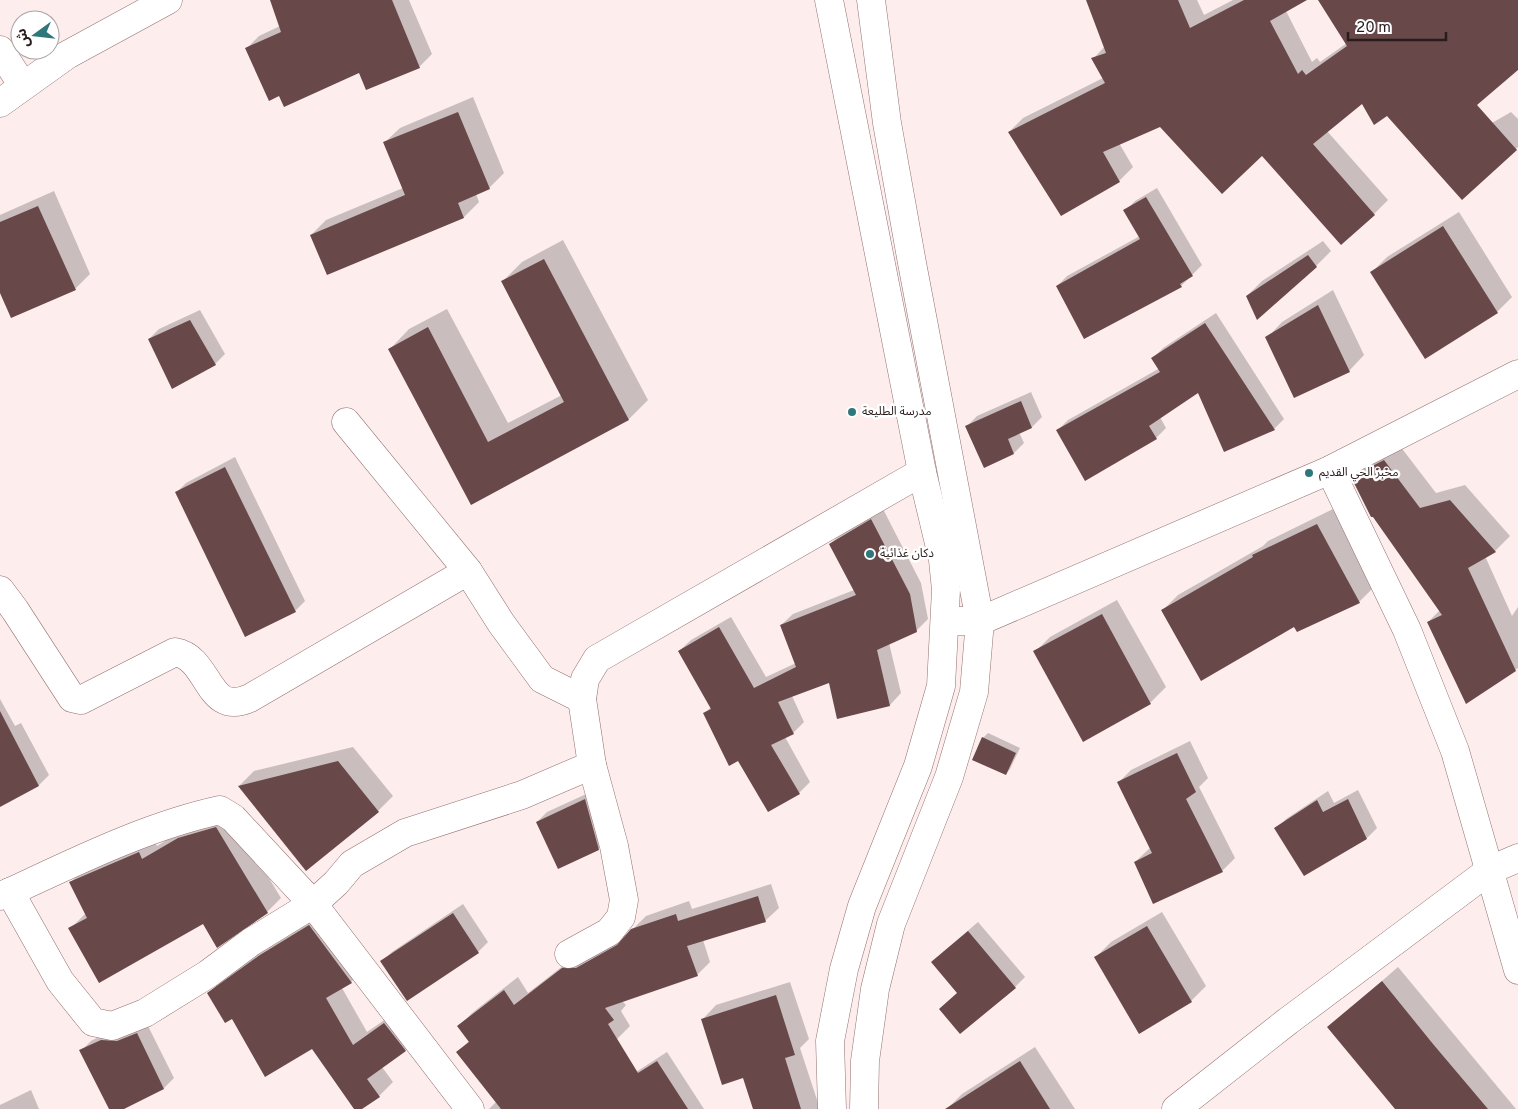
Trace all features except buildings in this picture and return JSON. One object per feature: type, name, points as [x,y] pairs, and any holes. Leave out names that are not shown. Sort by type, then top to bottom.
[{"type":"street","points":[[0,103],[67,55],[168,0]]},
{"type":"street","points":[[829,0],[922,472],[943,560],[945,621],[941,686],[918,766],[862,906],[844,969],[830,1041],[832,1109]]},
{"type":"street","points":[[864,1109],[865,1061],[875,988],[890,924],[949,777],[971,701],[980,622],[905,226],[887,123],[870,0]]},
{"type":"street","points":[[0,50],[23,86]]},
{"type":"street","points":[[945,621],[980,622],[1330,470],[1518,374]]},
{"type":"street","points":[[346,422],[468,571],[501,623],[542,679],[582,699]]},
{"type":"street","points":[[1330,470],[1408,630],[1454,752],[1518,970]]},
{"type":"street","points":[[569,954],[609,932],[621,918],[624,900],[614,846],[592,765],[582,699],[585,678],[597,659],[922,472]]},
{"type":"street","points":[[0,590],[72,698],[81,700],[157,659],[175,652],[183,653],[191,659],[224,702],[235,704],[250,698],[468,571]]},
{"type":"street","points":[[470,1109],[313,904],[233,818],[220,810],[182,820],[92,854],[5,894],[60,981],[93,1022],[112,1026],[145,1014],[208,974],[251,942],[313,904],[336,883],[352,864],[405,832],[522,795],[592,765]]},
{"type":"street","points":[[1176,1109],[1288,1021],[1490,870],[1518,858]]},
{"type":"place","name":"مدرسة الطليعة","points":[[852,412]]},
{"type":"place","name":"مخبز الحي القديم","points":[[1309,473]]},
{"type":"place","name":"دكان غذائية","points":[[870,554]]}]
